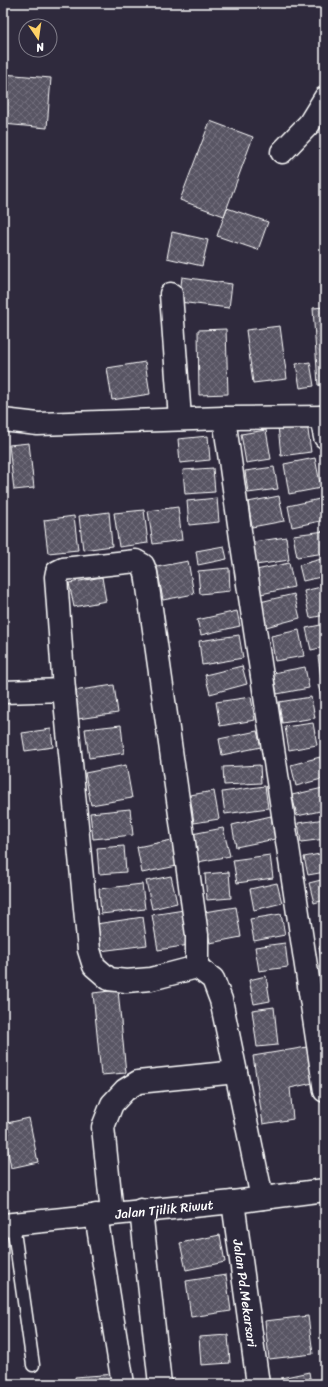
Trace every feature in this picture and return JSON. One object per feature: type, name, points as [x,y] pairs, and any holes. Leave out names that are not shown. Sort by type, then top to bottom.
[{"type":"main road","points":[[282,152],[309,124],[325,98]]},
{"type":"main road","points":[[171,294],[180,419]]},
{"type":"main road","points":[[224,418],[241,538],[318,998],[325,1092]]},
{"type":"main road","points":[[3,420],[38,424],[224,418],[324,424]]},
{"type":"main road","points":[[136,561],[143,565],[146,573],[197,935],[197,967],[151,979],[126,981],[109,979],[94,966],[89,950],[64,690],[56,577],[57,572],[63,569],[136,561]]},
{"type":"main road","points":[[3,692],[64,690]]},
{"type":"main road","points":[[197,967],[213,979],[221,1000],[262,1198]]},
{"type":"main road","points":[[123,1384],[104,1214],[104,1127],[112,1104],[125,1090],[138,1082],[236,1072]]},
{"type":"main road","name":"Jalan Tjilik Riwut","points":[[8,1224],[233,1202],[325,1190]]},
{"type":"main road","name":"Jalan Pd.Mekarsari","points":[[233,1202],[258,1384]]},
{"type":"main road","points":[[141,1210],[160,1384]]},
{"type":"lane","points":[[8,1224],[33,1365]]},
{"type":"building","points":[[3,74],[51,78],[47,128],[3,124]]},
{"type":"building","points":[[210,121],[253,137],[224,216],[180,200]]},
{"type":"building","points":[[227,208],[268,222],[258,250],[217,236]]},
{"type":"building","points":[[172,232],[208,240],[202,266],[167,258]]},
{"type":"building","points":[[182,277],[232,284],[229,308],[179,302]]},
{"type":"building","points":[[325,307],[325,385],[318,385],[313,308]]},
{"type":"building","points":[[280,326],[287,379],[253,383],[246,330]]},
{"type":"building","points":[[226,329],[228,394],[199,395],[198,330]]},
{"type":"building","points":[[145,362],[150,394],[112,400],[107,368]]},
{"type":"building","points":[[310,362],[314,386],[300,388],[296,364]]},
{"type":"building","points":[[307,423],[311,452],[281,456],[278,426]]},
{"type":"building","points":[[266,430],[271,459],[246,463],[241,434]]},
{"type":"building","points":[[208,436],[210,460],[180,463],[178,439]]},
{"type":"building","points":[[29,443],[34,488],[14,490],[9,445]]},
{"type":"building","points":[[315,458],[321,488],[289,494],[284,464]]},
{"type":"building","points":[[274,467],[278,489],[248,493],[245,471]]},
{"type":"building","points":[[213,468],[215,492],[185,494],[183,470]]},
{"type":"building","points":[[3,487],[7,514],[3,515]]},
{"type":"building","points":[[279,496],[284,521],[252,527],[248,502]]},
{"type":"building","points":[[217,498],[219,522],[189,525],[187,501]]},
{"type":"building","points":[[324,498],[325,520],[292,527],[288,506]]},
{"type":"building","points":[[178,507],[182,540],[153,544],[148,511]]},
{"type":"building","points":[[144,510],[148,543],[119,547],[114,513]]},
{"type":"building","points":[[109,512],[112,546],[83,550],[79,516]]},
{"type":"building","points":[[74,516],[78,550],[48,553],[44,520]]},
{"type":"building","points":[[325,531],[325,553],[297,557],[293,535]]},
{"type":"building","points":[[286,537],[289,560],[256,565],[253,542]]},
{"type":"building","points":[[224,546],[227,559],[198,565],[196,551]]},
{"type":"building","points":[[325,558],[325,576],[303,581],[299,565]]},
{"type":"building","points":[[188,561],[194,594],[163,600],[157,567]]},
{"type":"building","points":[[289,563],[294,587],[261,594],[256,570]]},
{"type":"building","points":[[229,568],[230,591],[200,594],[198,571]]},
{"type":"building","points":[[102,577],[106,601],[74,607],[69,583]]},
{"type":"building","points":[[325,586],[325,615],[310,618],[304,591]]},
{"type":"building","points":[[294,594],[300,618],[266,627],[260,602]]},
{"type":"building","points":[[237,611],[240,626],[201,635],[197,620]]},
{"type":"building","points":[[325,624],[325,647],[311,650],[306,628]]},
{"type":"building","points":[[299,630],[304,656],[275,661],[271,636]]},
{"type":"building","points":[[239,635],[243,658],[202,665],[199,641]]},
{"type":"building","points":[[325,655],[325,677],[321,678],[318,656]]},
{"type":"building","points":[[242,666],[247,684],[210,694],[205,675]]},
{"type":"building","points":[[305,667],[309,688],[277,694],[273,673]]},
{"type":"building","points":[[325,683],[325,711],[318,685]]},
{"type":"building","points":[[114,685],[118,713],[78,719],[73,691]]},
{"type":"building","points":[[251,697],[255,720],[220,726],[216,702]]},
{"type":"building","points":[[311,697],[315,718],[282,723],[279,702]]},
{"type":"building","points":[[313,723],[317,745],[289,750],[285,727]]},
{"type":"building","points":[[121,725],[124,753],[89,758],[85,729]]},
{"type":"building","points":[[51,729],[53,747],[25,751],[22,733]]},
{"type":"building","points":[[257,731],[261,747],[222,755],[219,739]]},
{"type":"building","points":[[320,757],[325,778],[296,786],[291,765]]},
{"type":"building","points":[[126,765],[132,798],[91,805],[85,773]]},
{"type":"building","points":[[260,765],[261,783],[224,785],[223,767]]},
{"type":"building","points":[[265,786],[268,808],[225,814],[222,792]]},
{"type":"building","points":[[323,788],[325,795],[325,810],[297,816],[292,795]]},
{"type":"building","points":[[214,791],[219,819],[194,823],[190,795]]},
{"type":"building","points":[[130,809],[133,835],[93,839],[90,813]]},
{"type":"building","points":[[271,816],[275,839],[236,847],[232,825]]},
{"type":"building","points":[[325,819],[325,839],[301,842],[298,823]]},
{"type":"building","points":[[223,828],[230,856],[198,862],[192,834]]},
{"type":"building","points":[[172,840],[177,866],[142,873],[137,847]]},
{"type":"building","points":[[124,846],[126,872],[99,874],[97,848]]},
{"type":"building","points":[[325,853],[325,872],[308,875],[304,857]]},
{"type":"building","points":[[270,855],[273,878],[237,883],[233,860]]},
{"type":"building","points":[[229,872],[231,898],[207,900],[205,874]]},
{"type":"building","points":[[171,876],[177,903],[152,909],[146,881]]},
{"type":"building","points":[[325,879],[325,900],[314,903],[309,883]]},
{"type":"building","points":[[277,883],[282,903],[254,910],[250,889]]},
{"type":"building","points":[[142,884],[145,909],[101,914],[99,889]]},
{"type":"building","points":[[236,907],[241,937],[210,943],[204,912]]},
{"type":"building","points":[[184,910],[189,945],[158,950],[152,915]]},
{"type":"building","points":[[281,914],[285,935],[254,941],[250,919]]},
{"type":"building","points":[[143,917],[147,945],[100,951],[96,924]]},
{"type":"building","points":[[285,943],[288,967],[259,971],[255,947]]},
{"type":"building","points":[[325,945],[325,974],[324,974],[319,947]]},
{"type":"building","points":[[266,976],[270,1001],[254,1004],[249,980]]},
{"type":"building","points":[[118,990],[126,1073],[101,1075],[93,993]]},
{"type":"building","points":[[274,1007],[278,1045],[257,1047],[252,1010]]},
{"type":"building","points":[[307,1047],[313,1083],[290,1088],[293,1119],[263,1124],[253,1056]]},
{"type":"building","points":[[29,1118],[38,1162],[11,1168],[3,1124]]},
{"type":"building","points":[[220,1235],[225,1262],[186,1270],[180,1243]]},
{"type":"building","points":[[226,1275],[231,1311],[191,1317],[186,1281]]},
{"type":"building","points":[[308,1316],[313,1354],[269,1359],[265,1321]]},
{"type":"building","points":[[228,1335],[230,1363],[201,1365],[199,1337]]},
{"type":"building","points":[[309,1372],[311,1384],[282,1384],[281,1378]]},
{"type":"building","points":[[116,1374],[117,1384],[76,1384],[75,1377]]}]
